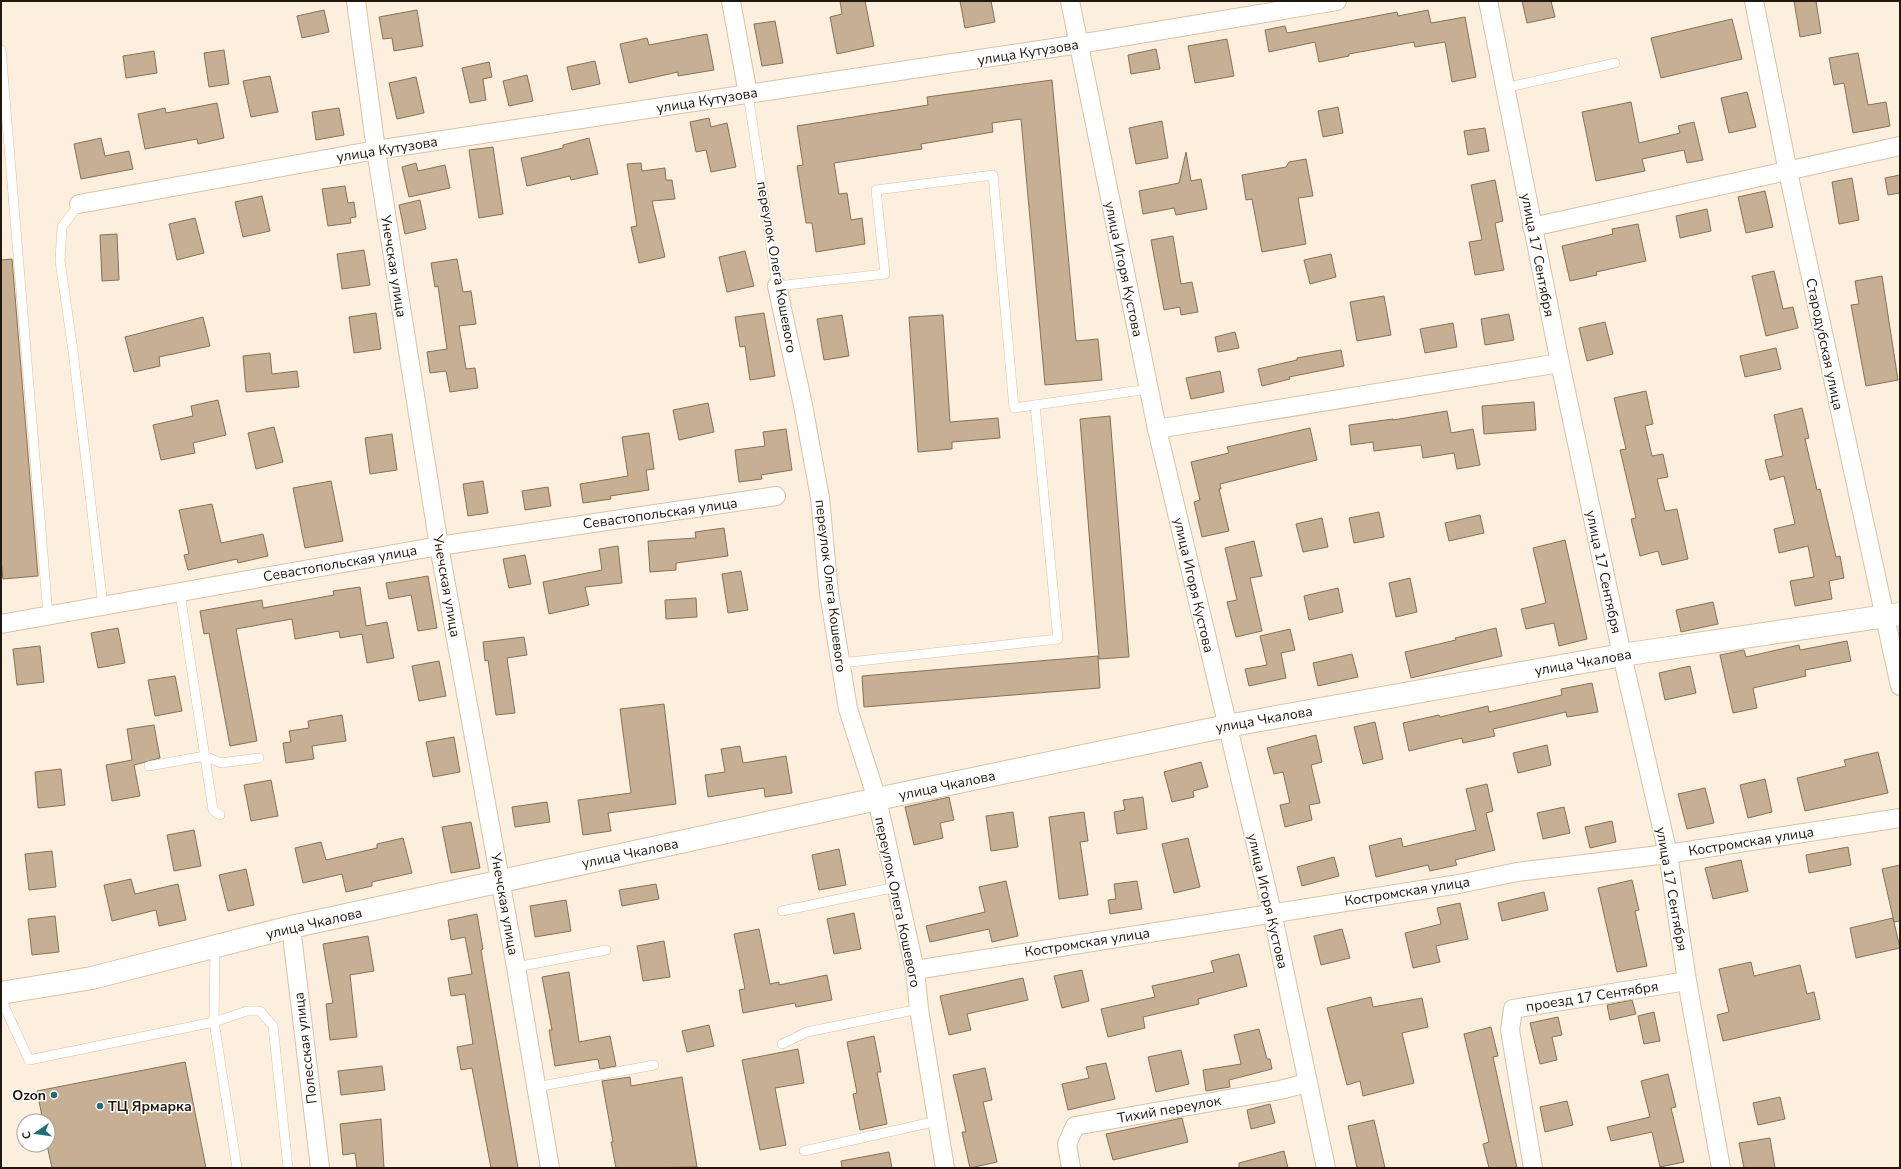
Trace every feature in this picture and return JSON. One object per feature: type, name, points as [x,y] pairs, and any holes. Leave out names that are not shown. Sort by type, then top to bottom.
[{"type":"street","name":"Унечская улица","points":[[356,1],[376,150],[440,546],[516,967],[550,1168]]},
{"type":"street","name":"переулок Олега Кошевого","points":[[731,1],[748,94]]},
{"type":"street","name":"улица Игоря Кустова","points":[[1070,1],[1157,429],[1272,912],[1326,1168]]},
{"type":"street","name":"улица Кутузова","points":[[78,204],[376,150],[1079,44],[1337,1]]},
{"type":"street","name":"улица 17 Сентября","points":[[1488,1],[1560,363],[1622,655],[1668,854],[1688,981],[1721,1168]]},
{"type":"street","name":"Стародубская улица","points":[[1754,1],[1788,172],[1892,616],[1900,686]]},
{"type":"street","points":[[1532,227],[1788,172],[1900,146]]},
{"type":"street","name":"переулок Олега Кошевого","points":[[777,286],[803,405],[820,498],[829,593],[848,709],[877,799],[915,970],[919,1009],[945,1168]]},
{"type":"street","points":[[1157,429],[1560,363]]},
{"type":"street","name":"Севастопольская улица","points":[[1,624],[440,546],[776,496]]},
{"type":"street","name":"улица Чкалова","points":[[1,993],[92,978],[291,927],[877,799],[1227,726],[1622,655],[1892,616]]},
{"type":"street","name":"Костромская улица","points":[[915,970],[1272,912],[1459,884],[1517,872],[1668,854],[1900,818]]},
{"type":"street","name":"Полесская улица","points":[[291,927],[320,1168]]},
{"type":"street","name":"проезд 17 Сентября","points":[[1533,1168],[1510,1030],[1513,1009],[1688,981]]},
{"type":"street","name":"Тихий переулок","points":[[1071,1168],[1066,1144],[1075,1126],[1280,1090],[1307,1083]]},
{"type":"lane","points":[[1,50],[48,615]]},
{"type":"lane","points":[[1505,88],[1615,63]]},
{"type":"lane","name":"переулок Олега Кошевого","points":[[748,94],[777,286]]},
{"type":"lane","points":[[777,286],[885,274],[876,190],[993,175],[1014,408],[1149,390]]},
{"type":"lane","points":[[78,204],[62,228],[60,261],[73,350],[102,606]]},
{"type":"lane","points":[[840,663],[1058,639],[1035,405]]},
{"type":"lane","points":[[180,593],[213,810],[220,815]]},
{"type":"lane","points":[[149,766],[205,756],[221,763],[259,758]]},
{"type":"lane","points":[[782,911],[896,887]]},
{"type":"lane","points":[[214,947],[214,1022],[237,1168]]},
{"type":"lane","points":[[516,967],[606,950]]},
{"type":"lane","points":[[1,999],[29,1060],[214,1022],[247,1011],[260,1011],[273,1026],[288,1168]]},
{"type":"lane","points":[[782,1044],[807,1032],[919,1009]]},
{"type":"lane","points":[[536,1087],[654,1065]]},
{"type":"lane","points":[[804,1151],[937,1121]]},
{"type":"building","points":[[840,1],[865,1],[874,46],[837,54],[830,17],[842,14]]},
{"type":"building","points":[[960,1],[991,1],[995,22],[965,28]]},
{"type":"building","points":[[1522,1],[1551,1],[1555,17],[1527,23]]},
{"type":"building","points":[[1794,1],[1816,1],[1821,33],[1800,37]]},
{"type":"building","points":[[324,10],[329,32],[302,38],[297,16]]},
{"type":"building","points":[[417,10],[423,46],[394,51],[392,38],[383,39],[379,17]]},
{"type":"building","points":[[1428,10],[1431,23],[1465,17],[1476,77],[1452,82],[1445,42],[1415,47],[1414,42],[1349,54],[1349,56],[1319,62],[1315,42],[1269,52],[1265,30],[1285,26],[1287,33],[1397,12],[1398,16]]},
{"type":"building","points":[[1732,19],[1742,59],[1661,78],[1651,38]]},
{"type":"building","points":[[775,21],[783,63],[762,66],[754,24]]},
{"type":"building","points":[[707,34],[714,70],[678,76],[678,72],[629,83],[620,44],[647,38],[649,45]]},
{"type":"building","points":[[1227,39],[1234,76],[1195,83],[1188,46]]},
{"type":"building","points":[[1156,49],[1160,69],[1131,74],[1128,55]]},
{"type":"building","points":[[224,50],[229,84],[209,87],[204,53]]},
{"type":"building","points":[[154,51],[157,73],[126,78],[123,56]]},
{"type":"building","points":[[1858,53],[1868,105],[1886,102],[1890,126],[1853,133],[1844,83],[1834,85],[1829,58]]},
{"type":"building","points":[[595,61],[600,84],[572,90],[567,67]]},
{"type":"building","points":[[489,62],[492,77],[483,79],[486,100],[470,103],[462,68]]},
{"type":"building","points":[[527,75],[533,101],[509,106],[503,81]]},
{"type":"building","points":[[270,76],[278,112],[251,117],[243,81]]},
{"type":"building","points":[[416,77],[424,113],[397,119],[389,83]]},
{"type":"building","points":[[1052,80],[1076,341],[1098,339],[1102,380],[1045,385],[1021,119],[992,123],[993,132],[921,144],[922,149],[834,163],[839,194],[847,193],[851,220],[862,218],[865,244],[816,252],[812,223],[806,223],[797,166],[803,165],[797,126],[928,105],[927,97]]},
{"type":"building","points":[[1747,92],[1756,127],[1729,133],[1721,98]]},
{"type":"building","points":[[1631,102],[1639,143],[1680,133],[1678,126],[1694,122],[1703,160],[1687,163],[1684,150],[1642,159],[1645,171],[1596,181],[1582,112]]},
{"type":"building","points":[[217,103],[224,138],[198,144],[197,139],[145,149],[138,114],[165,108],[166,113]]},
{"type":"building","points":[[1338,107],[1343,133],[1323,137],[1318,111]]},
{"type":"building","points":[[339,108],[344,135],[316,140],[312,112]]},
{"type":"building","points":[[709,118],[711,127],[727,123],[736,167],[711,172],[706,150],[696,152],[690,122]]},
{"type":"building","points":[[1162,121],[1168,158],[1136,164],[1129,128]]},
{"type":"building","points":[[1485,128],[1489,151],[1468,155],[1464,131]]},
{"type":"building","points":[[101,138],[105,156],[129,151],[133,169],[81,179],[74,144]]},
{"type":"building","points":[[589,138],[598,174],[571,180],[570,176],[527,186],[521,158],[563,148],[563,145]]},
{"type":"building","points":[[493,147],[503,214],[479,218],[469,150]]},
{"type":"building","points":[[1186,152],[1191,181],[1201,179],[1207,209],[1176,215],[1174,208],[1143,214],[1139,191],[1179,183]]},
{"type":"building","points":[[1306,159],[1313,196],[1298,198],[1306,244],[1262,252],[1252,199],[1246,200],[1242,175],[1286,167],[1289,162]]},
{"type":"building","points":[[416,163],[418,171],[445,165],[450,188],[409,197],[402,167]]},
{"type":"building","points":[[641,163],[642,171],[665,168],[666,180],[672,180],[675,199],[652,201],[665,257],[639,263],[631,227],[637,226],[627,164]]},
{"type":"building","points":[[1900,175],[1900,193],[1888,195],[1885,178]]},
{"type":"building","points":[[1852,178],[1859,220],[1839,224],[1832,182]]},
{"type":"building","points":[[1495,180],[1503,221],[1495,223],[1504,270],[1475,275],[1469,242],[1482,240],[1471,185]]},
{"type":"building","points":[[345,186],[348,203],[354,202],[356,217],[350,218],[351,223],[328,226],[322,189]]},
{"type":"building","points":[[1765,191],[1773,227],[1746,233],[1738,197]]},
{"type":"building","points":[[262,196],[270,231],[243,237],[235,202]]},
{"type":"building","points":[[420,200],[426,229],[405,234],[399,205]]},
{"type":"building","points":[[1707,209],[1711,231],[1680,238],[1676,216]]},
{"type":"building","points":[[195,218],[204,253],[177,260],[169,224]]},
{"type":"building","points":[[1638,224],[1646,261],[1596,272],[1597,275],[1570,281],[1562,246],[1613,234],[1612,229]]},
{"type":"building","points":[[117,234],[119,280],[102,281],[100,235]]},
{"type":"building","points":[[1173,236],[1181,284],[1192,282],[1198,312],[1181,315],[1180,307],[1164,310],[1151,240]]},
{"type":"building","points":[[364,250],[370,285],[342,289],[337,254]]},
{"type":"building","points":[[745,251],[754,286],[727,292],[719,257]]},
{"type":"building","points":[[1331,254],[1336,277],[1310,284],[1304,260]]},
{"type":"building","points":[[12,259],[38,576],[3,579],[1,560],[1,260]]},
{"type":"building","points":[[457,259],[463,292],[471,291],[476,324],[459,326],[466,369],[475,368],[478,388],[450,392],[446,371],[430,373],[427,352],[447,349],[438,286],[435,287],[431,263]]},
{"type":"building","points":[[1774,271],[1783,309],[1793,307],[1798,328],[1766,336],[1752,276]]},
{"type":"building","points":[[1882,276],[1898,380],[1866,386],[1851,305],[1859,304],[1855,281]]},
{"type":"building","points":[[1384,296],[1391,335],[1357,341],[1350,302]]},
{"type":"building","points":[[376,313],[381,349],[354,353],[349,317]]},
{"type":"building","points":[[764,313],[775,376],[750,380],[745,346],[740,347],[735,317]]},
{"type":"building","points":[[1509,314],[1514,340],[1485,345],[1481,319]]},
{"type":"building","points":[[842,315],[849,356],[824,360],[817,319]]},
{"type":"building","points":[[943,315],[950,422],[998,418],[1000,438],[952,442],[952,449],[918,452],[909,317]]},
{"type":"building","points":[[203,317],[210,346],[159,357],[160,366],[134,372],[125,337]]},
{"type":"building","points":[[1605,322],[1613,354],[1587,361],[1579,328]]},
{"type":"building","points":[[1453,323],[1457,347],[1425,353],[1420,329]]},
{"type":"building","points":[[1235,332],[1239,348],[1218,352],[1215,337]]},
{"type":"building","points":[[1776,348],[1781,369],[1745,377],[1740,356]]},
{"type":"building","points":[[1341,350],[1344,366],[1289,377],[1290,379],[1262,386],[1258,369],[1297,360],[1297,358]]},
{"type":"building","points":[[270,353],[272,374],[297,371],[299,387],[246,392],[243,356]]},
{"type":"building","points":[[1220,371],[1224,392],[1191,399],[1186,378]]},
{"type":"building","points":[[1646,391],[1653,424],[1645,426],[1652,456],[1663,454],[1668,477],[1657,479],[1665,511],[1677,509],[1688,559],[1662,565],[1658,551],[1640,556],[1631,519],[1636,518],[1620,450],[1626,449],[1614,398]]},
{"type":"building","points":[[218,400],[226,435],[193,443],[195,453],[161,460],[153,425],[193,416],[191,406]]},
{"type":"building","points":[[1534,402],[1536,430],[1484,434],[1482,406]]},
{"type":"building","points":[[708,403],[714,432],[679,440],[673,410]]},
{"type":"building","points":[[1802,408],[1809,438],[1805,439],[1817,490],[1820,489],[1836,557],[1840,556],[1844,578],[1829,581],[1832,599],[1795,606],[1790,581],[1814,577],[1808,546],[1779,553],[1774,529],[1795,524],[1784,476],[1770,480],[1765,460],[1783,456],[1774,415]]},
{"type":"building","points":[[1447,411],[1451,433],[1473,429],[1480,465],[1457,469],[1454,453],[1423,458],[1421,445],[1374,451],[1373,442],[1351,445],[1349,425],[1393,420]]},
{"type":"building","points":[[1110,416],[1129,657],[1099,659],[1080,419]]},
{"type":"building","points":[[274,427],[283,462],[256,469],[248,433]]},
{"type":"building","points":[[1310,428],[1317,460],[1220,484],[1221,489],[1219,489],[1229,531],[1202,537],[1194,502],[1200,500],[1191,462],[1229,453],[1227,447]]},
{"type":"building","points":[[786,429],[792,470],[761,475],[762,479],[739,482],[735,450],[765,446],[763,432]]},
{"type":"building","points":[[649,433],[654,469],[646,470],[649,490],[610,496],[611,499],[583,503],[580,484],[628,476],[622,437]]},
{"type":"building","points":[[392,434],[397,470],[370,474],[365,438]]},
{"type":"building","points":[[331,481],[343,541],[305,548],[293,488]]},
{"type":"building","points":[[483,481],[488,513],[468,516],[463,484]]},
{"type":"building","points":[[548,487],[551,506],[525,510],[522,491]]},
{"type":"building","points":[[212,504],[221,543],[263,534],[268,556],[238,563],[237,559],[188,570],[184,555],[189,554],[179,510]]},
{"type":"building","points":[[1379,512],[1384,537],[1354,543],[1349,518]]},
{"type":"building","points":[[1480,515],[1484,533],[1449,541],[1445,523]]},
{"type":"building","points":[[1322,518],[1328,547],[1303,552],[1296,524]]},
{"type":"building","points":[[724,528],[728,556],[676,563],[676,570],[650,572],[648,541],[696,538],[695,532]]},
{"type":"building","points":[[1565,540],[1587,639],[1559,646],[1554,623],[1526,629],[1521,609],[1546,603],[1533,548]]},
{"type":"building","points":[[1254,541],[1262,576],[1250,578],[1262,631],[1236,637],[1227,602],[1237,600],[1225,548]]},
{"type":"building","points":[[618,546],[622,583],[585,587],[589,605],[549,614],[543,582],[602,570],[599,549]]},
{"type":"building","points":[[525,555],[531,584],[509,588],[503,559]]},
{"type":"building","points":[[741,571],[748,610],[728,613],[722,574]]},
{"type":"building","points":[[428,576],[437,628],[418,631],[411,595],[389,599],[386,583]]},
{"type":"building","points":[[1410,578],[1417,612],[1396,617],[1389,583]]},
{"type":"building","points":[[360,587],[366,626],[387,622],[394,658],[367,663],[362,634],[340,638],[339,631],[295,639],[292,619],[236,629],[257,741],[230,746],[209,633],[204,634],[200,611],[262,600],[263,608],[334,595],[333,591]]},
{"type":"building","points":[[1338,588],[1343,612],[1309,620],[1304,596]]},
{"type":"building","points":[[696,598],[697,617],[666,619],[665,600]]},
{"type":"building","points":[[1713,602],[1718,624],[1681,632],[1676,610]]},
{"type":"building","points":[[118,628],[125,663],[98,668],[91,633]]},
{"type":"building","points":[[1496,628],[1502,656],[1411,678],[1405,652],[1456,640],[1455,638]]},
{"type":"building","points":[[1290,629],[1295,650],[1281,653],[1286,678],[1249,686],[1245,669],[1267,665],[1260,636]]},
{"type":"building","points":[[524,637],[527,655],[507,658],[515,713],[496,715],[488,660],[485,661],[483,642]]},
{"type":"building","points":[[1847,641],[1851,661],[1805,670],[1806,676],[1753,688],[1757,708],[1733,713],[1720,655],[1744,650],[1746,657],[1799,645],[1800,650]]},
{"type":"building","points":[[40,646],[44,682],[17,685],[13,649]]},
{"type":"building","points":[[1352,654],[1358,677],[1318,686],[1313,663]]},
{"type":"building","points":[[1098,656],[1100,688],[864,707],[862,676]]},
{"type":"building","points":[[439,661],[446,696],[419,701],[412,666]]},
{"type":"building","points":[[1690,666],[1696,693],[1665,700],[1659,673]]},
{"type":"building","points":[[175,676],[182,711],[155,716],[148,680]]},
{"type":"building","points":[[1592,683],[1598,712],[1567,717],[1566,712],[1493,729],[1495,736],[1463,743],[1462,738],[1409,751],[1403,723],[1439,715],[1440,717],[1488,706],[1489,712],[1562,695],[1561,689]]},
{"type":"building","points":[[664,704],[676,804],[608,813],[611,831],[583,835],[578,800],[631,793],[620,709]]},
{"type":"building","points":[[342,715],[346,741],[312,746],[314,759],[286,763],[283,743],[291,742],[289,731],[309,728],[308,721]]},
{"type":"building","points":[[1375,722],[1383,759],[1363,764],[1354,727]]},
{"type":"building","points":[[154,725],[160,758],[134,765],[140,796],[112,801],[106,765],[132,760],[127,729]]},
{"type":"building","points":[[1316,735],[1322,762],[1311,765],[1320,803],[1309,805],[1312,820],[1285,827],[1280,805],[1290,803],[1283,772],[1274,774],[1267,748]]},
{"type":"building","points":[[454,737],[460,772],[433,777],[426,742]]},
{"type":"building","points":[[1547,745],[1551,765],[1518,773],[1513,753]]},
{"type":"building","points":[[740,746],[743,763],[786,756],[792,793],[765,797],[764,788],[708,797],[705,775],[725,772],[721,749]]},
{"type":"building","points":[[1878,752],[1888,793],[1805,811],[1797,778],[1846,766],[1844,760]]},
{"type":"building","points":[[1201,762],[1208,787],[1193,791],[1194,797],[1172,802],[1164,772]]},
{"type":"building","points":[[61,769],[65,805],[38,808],[35,772]]},
{"type":"building","points":[[1765,779],[1772,812],[1748,818],[1740,785]]},
{"type":"building","points":[[271,780],[278,816],[251,821],[244,785]]},
{"type":"building","points":[[1487,784],[1493,811],[1486,813],[1495,850],[1455,860],[1457,865],[1430,871],[1428,865],[1376,877],[1369,846],[1401,838],[1403,847],[1476,830],[1466,789]]},
{"type":"building","points":[[1705,788],[1714,823],[1687,829],[1678,794]]},
{"type":"building","points":[[949,797],[954,820],[940,823],[943,838],[914,845],[905,807]]},
{"type":"building","points":[[1143,797],[1147,829],[1117,834],[1114,812],[1125,810],[1123,800]]},
{"type":"building","points":[[547,802],[550,822],[515,827],[512,807]]},
{"type":"building","points":[[1564,807],[1570,833],[1543,839],[1537,813]]},
{"type":"building","points":[[1013,812],[1018,847],[991,851],[986,816]]},
{"type":"building","points":[[1084,812],[1088,841],[1080,842],[1088,895],[1059,899],[1049,817]]},
{"type":"building","points":[[1612,821],[1616,842],[1590,848],[1585,827]]},
{"type":"building","points":[[471,822],[480,868],[451,873],[442,827]]},
{"type":"building","points":[[194,830],[201,866],[174,871],[167,835]]},
{"type":"building","points":[[403,838],[412,873],[372,882],[372,886],[346,892],[342,874],[303,883],[295,848],[321,842],[326,860],[377,848],[377,844]]},
{"type":"building","points":[[1188,838],[1200,887],[1174,893],[1162,844]]},
{"type":"building","points":[[1848,847],[1851,865],[1809,873],[1806,855]]},
{"type":"building","points":[[839,849],[846,885],[819,890],[812,855]]},
{"type":"building","points":[[52,851],[56,887],[29,890],[25,854]]},
{"type":"building","points":[[1334,857],[1339,876],[1302,886],[1297,867]]},
{"type":"building","points":[[1741,860],[1748,891],[1713,899],[1705,868]]},
{"type":"building","points":[[1900,865],[1900,921],[1894,922],[1882,869]]},
{"type":"building","points":[[246,869],[254,905],[228,911],[219,875]]},
{"type":"building","points":[[131,879],[135,894],[178,884],[186,920],[159,926],[156,910],[112,921],[104,885]]},
{"type":"building","points":[[1632,880],[1639,910],[1635,911],[1647,966],[1617,972],[1598,888]]},
{"type":"building","points":[[1006,881],[1018,936],[992,942],[989,929],[930,942],[926,926],[985,912],[979,887]]},
{"type":"building","points":[[1137,881],[1142,909],[1110,914],[1108,900],[1116,899],[1114,884]]},
{"type":"building","points":[[656,884],[659,899],[622,906],[619,890]]},
{"type":"building","points":[[1544,892],[1548,910],[1502,921],[1498,903]]},
{"type":"building","points":[[566,900],[571,931],[535,937],[530,906]]},
{"type":"building","points":[[1460,903],[1468,939],[1436,946],[1440,962],[1413,968],[1405,933],[1441,924],[1437,908]]},
{"type":"building","points":[[854,913],[861,949],[834,954],[827,919]]},
{"type":"building","points":[[477,914],[483,949],[481,950],[518,1168],[491,1168],[472,1068],[461,1070],[457,1047],[473,1044],[465,994],[451,996],[448,978],[472,974],[465,937],[451,940],[448,920]]},
{"type":"building","points":[[55,916],[59,952],[32,955],[28,919]]},
{"type":"building","points":[[1893,918],[1900,948],[1856,958],[1850,928]]},
{"type":"building","points":[[759,929],[770,984],[779,982],[779,985],[827,975],[832,1000],[796,1007],[795,1003],[743,1013],[739,990],[745,989],[734,934]]},
{"type":"building","points":[[1342,929],[1350,958],[1321,965],[1314,936]]},
{"type":"building","points":[[368,936],[374,971],[350,975],[357,1037],[330,1040],[326,1004],[333,1003],[323,944]]},
{"type":"building","points":[[664,941],[670,977],[643,981],[637,946]]},
{"type":"building","points":[[1239,954],[1247,986],[1198,999],[1199,1004],[1143,1017],[1145,1028],[1108,1037],[1101,1009],[1155,997],[1152,986],[1214,972],[1211,961]]},
{"type":"building","points":[[1751,962],[1754,976],[1800,965],[1807,994],[1814,992],[1820,1019],[1723,1041],[1717,1015],[1729,1012],[1719,969]]},
{"type":"building","points":[[1082,970],[1089,1001],[1062,1008],[1054,976]]},
{"type":"building","points":[[569,972],[579,1042],[610,1036],[616,1066],[600,1069],[598,1059],[555,1066],[549,1030],[552,1030],[542,977]]},
{"type":"building","points":[[1023,978],[1028,1000],[967,1014],[971,1030],[949,1035],[940,996]]},
{"type":"building","points":[[1371,997],[1373,1007],[1422,998],[1428,1027],[1402,1033],[1414,1083],[1363,1096],[1360,1081],[1347,1085],[1327,1008]]},
{"type":"building","points":[[1632,1000],[1636,1014],[1610,1020],[1607,1005]]},
{"type":"building","points":[[1654,1012],[1660,1041],[1644,1044],[1638,1016]]},
{"type":"building","points":[[1558,1017],[1562,1035],[1552,1037],[1557,1060],[1540,1064],[1530,1023]]},
{"type":"building","points":[[709,1025],[714,1046],[687,1052],[682,1031]]},
{"type":"building","points":[[1491,1027],[1498,1056],[1493,1057],[1517,1168],[1489,1168],[1483,1144],[1489,1142],[1464,1034]]},
{"type":"building","points":[[1259,1029],[1267,1059],[1270,1059],[1272,1069],[1229,1080],[1230,1087],[1206,1091],[1203,1070],[1241,1064],[1234,1035]]},
{"type":"building","points":[[874,1036],[881,1072],[877,1072],[887,1124],[860,1130],[853,1094],[857,1093],[847,1042]]},
{"type":"building","points":[[798,1049],[804,1083],[775,1088],[786,1145],[760,1150],[742,1060]]},
{"type":"building","points":[[1181,1050],[1189,1084],[1156,1092],[1148,1057]]},
{"type":"building","points":[[185,1062],[206,1168],[52,1168],[49,1153],[56,1153],[56,1113],[41,1113],[37,1091]]},
{"type":"building","points":[[1106,1063],[1115,1099],[1068,1110],[1062,1084],[1089,1078],[1086,1067]]},
{"type":"building","points":[[382,1066],[385,1090],[341,1095],[338,1071]]},
{"type":"building","points":[[985,1068],[992,1100],[983,1102],[997,1162],[970,1168],[962,1132],[966,1132],[953,1075]]},
{"type":"building","points":[[1668,1074],[1676,1107],[1671,1108],[1684,1162],[1660,1167],[1652,1132],[1611,1141],[1607,1127],[1650,1117],[1641,1081]]},
{"type":"building","points":[[630,1077],[631,1086],[682,1077],[697,1167],[616,1168],[602,1081]]},
{"type":"building","points":[[1780,1097],[1785,1119],[1758,1125],[1753,1103]]},
{"type":"building","points":[[1567,1101],[1573,1125],[1545,1132],[1540,1107]]},
{"type":"building","points":[[1270,1104],[1275,1123],[1251,1129],[1247,1110]]},
{"type":"building","points":[[1182,1118],[1188,1142],[1113,1160],[1106,1134]]},
{"type":"building","points":[[381,1119],[384,1168],[357,1168],[355,1153],[343,1155],[340,1124]]},
{"type":"building","points":[[1374,1120],[1385,1168],[1357,1168],[1348,1126]]},
{"type":"building","points":[[1770,1138],[1775,1168],[1744,1168],[1739,1143]]},
{"type":"building","points":[[1284,1151],[1288,1168],[1239,1168],[1239,1163]]},
{"type":"building","points":[[889,1152],[892,1168],[842,1168],[841,1161]]},
{"type":"place","name":"Ozon","points":[[54,1095]]},
{"type":"place","name":"ТЦ Ярмарка","points":[[100,1106]]}]
